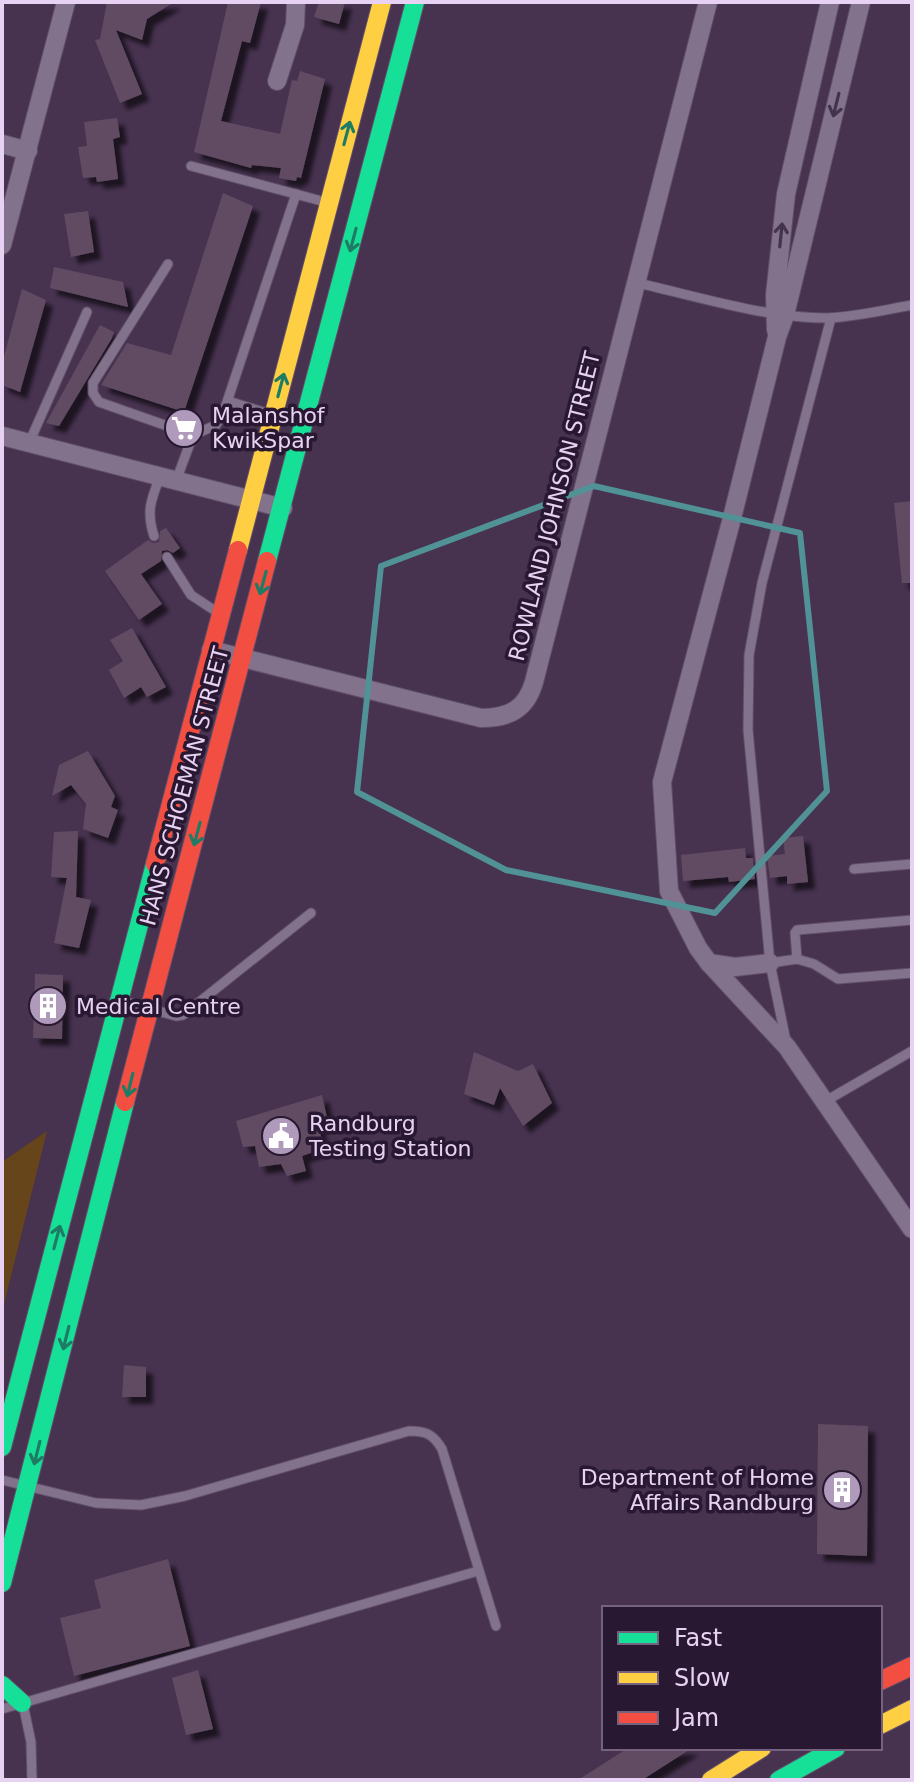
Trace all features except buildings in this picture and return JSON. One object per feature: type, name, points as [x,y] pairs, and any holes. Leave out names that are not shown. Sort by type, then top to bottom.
[{"type":"main road","name":"HANS SCHOEMAN STREET","points":[[2,1447],[382,2]]},
{"type":"main road","name":"HANS SCHOEMAN STREET","points":[[2,1583],[149,1009],[415,2]]},
{"type":"main road","points":[[882,1680],[912,1666]]},
{"type":"main road","points":[[2,1685],[22,1703]]},
{"type":"main road","points":[[882,1724],[912,1709]]},
{"type":"main road","points":[[711,1780],[759,1750]]},
{"type":"main road","points":[[779,1780],[832,1750]]},
{"type":"street","points":[[2,245],[66,2]]},
{"type":"street","points":[[277,81],[295,25],[296,2]]},
{"type":"street","name":"ROWLAND JOHNSON STREET","points":[[211,650],[481,718],[501,718],[515,712],[531,693],[708,2]]},
{"type":"street","points":[[830,2],[785,202],[777,337],[662,782],[669,891],[698,948],[787,1047],[912,1229]]},
{"type":"street","points":[[780,314],[821,166],[861,2]]},
{"type":"street","points":[[820,46],[848,53]]},
{"type":"street","points":[[2,144],[28,151]]},
{"type":"street","points":[[794,160],[821,166]]},
{"type":"street","points":[[2,436],[283,508]]},
{"type":"street","points":[[709,963],[735,967],[770,963]]},
{"type":"lane","points":[[191,166],[329,203]]},
{"type":"lane","points":[[154,536],[150,503],[193,435],[216,425],[223,414],[296,194]]},
{"type":"lane","points":[[168,264],[97,373],[93,393],[99,402],[193,435]]},
{"type":"lane","points":[[634,282],[780,314],[831,318],[912,305]]},
{"type":"lane","points":[[29,443],[87,312]]},
{"type":"lane","points":[[787,1047],[770,963],[748,730],[749,655],[762,583],[831,318]]},
{"type":"lane","points":[[228,401],[273,415]]},
{"type":"lane","points":[[167,557],[186,590],[220,614]]},
{"type":"lane","points":[[854,869],[912,864]]},
{"type":"lane","points":[[119,1000],[176,1016],[189,1011],[311,913]]},
{"type":"lane","points":[[797,959],[797,930],[912,920]]},
{"type":"lane","points":[[770,963],[797,959],[814,964],[838,979],[912,973]]},
{"type":"lane","points":[[824,1102],[912,1051]]},
{"type":"lane","points":[[2,1480],[96,1503],[141,1505],[185,1496],[409,1431],[424,1431],[435,1436],[442,1449],[496,1626]]},
{"type":"lane","points":[[2,1709],[478,1571]]},
{"type":"lane","points":[[22,1703],[31,1742],[32,1780]]},
{"type":"lane","points":[[882,1736],[912,1721]]},
{"type":"highlighted area","points":[[594,486],[800,533],[827,791],[715,913],[506,870],[357,792],[381,566]]},
{"type":"shaded area","points":[[47,1131],[2,1312],[2,1162]]},
{"type":"traffic: fast","points":[[267,561],[415,2]]},
{"type":"traffic: fast","points":[[2,1447],[155,864]]},
{"type":"traffic: fast","points":[[2,1583],[125,1102]]},
{"type":"traffic: fast","points":[[2,1685],[22,1703]]},
{"type":"traffic: fast","points":[[779,1780],[832,1750]]},
{"type":"traffic: slow","points":[[238,550],[382,2]]},
{"type":"traffic: slow","points":[[882,1724],[912,1709]]},
{"type":"traffic: slow","points":[[711,1780],[759,1750]]},
{"type":"traffic: jam","points":[[155,864],[238,550]]},
{"type":"traffic: jam","points":[[125,1102],[267,561]]},
{"type":"traffic: jam","points":[[882,1680],[912,1666]]},
{"type":"place","name":"Malanshof KwikSpar","points":[[184,428]]},
{"type":"place","name":"Medical Centre","points":[[48,1006]]},
{"type":"place","name":"Randburg Testing Station","points":[[281,1136]]},
{"type":"place","name":"Department of Home Affairs Randburg","points":[[842,1490]]}]
